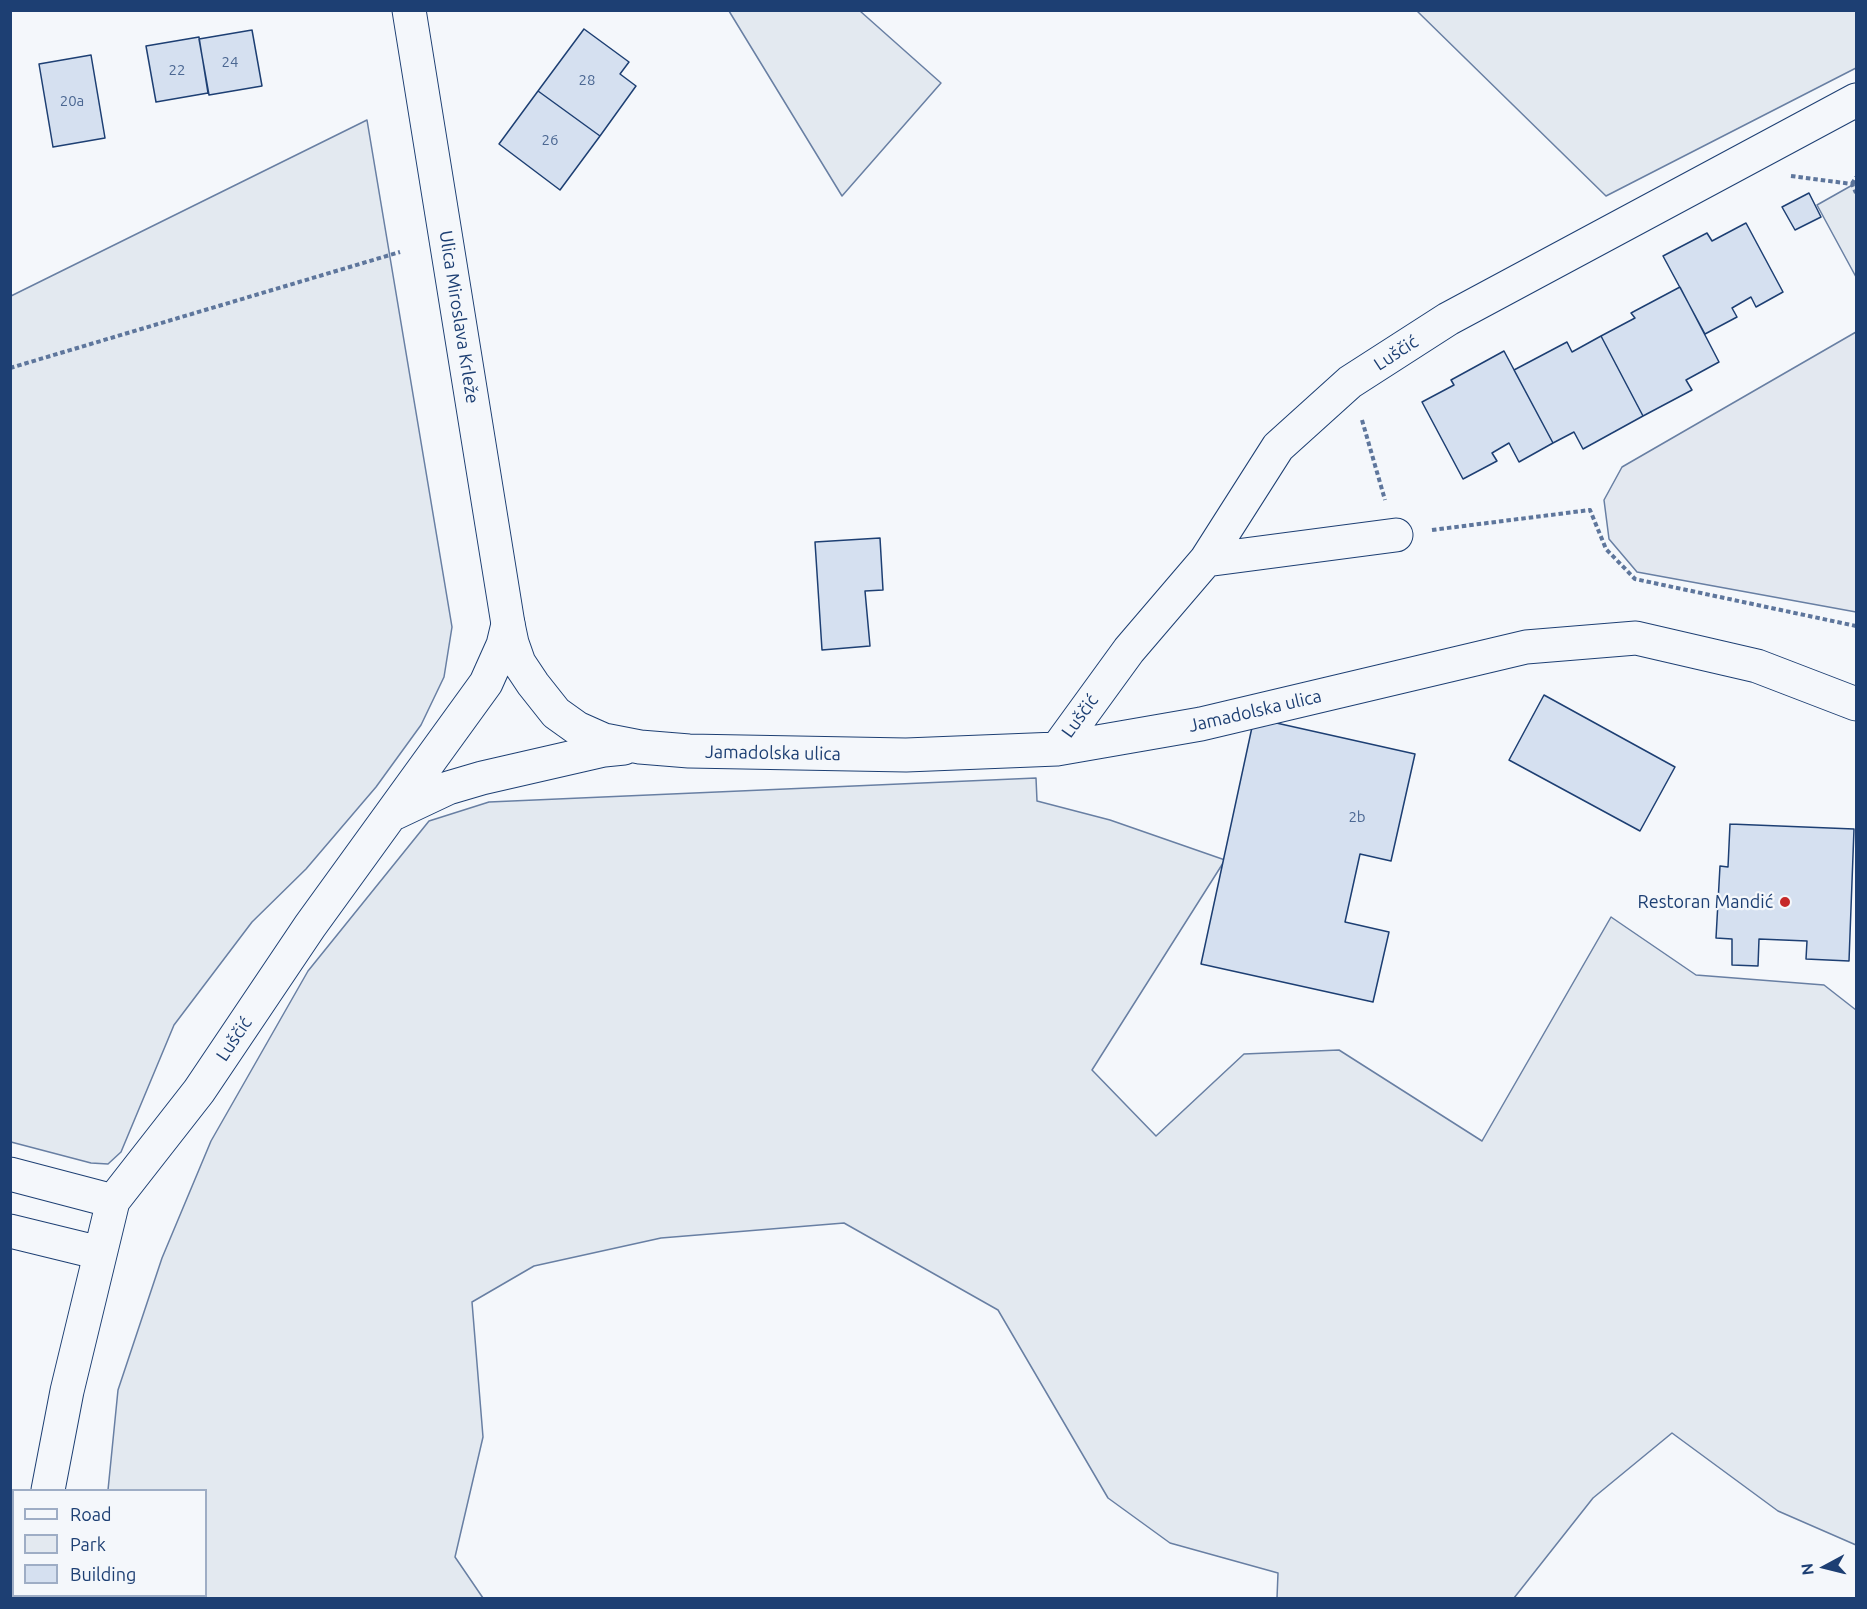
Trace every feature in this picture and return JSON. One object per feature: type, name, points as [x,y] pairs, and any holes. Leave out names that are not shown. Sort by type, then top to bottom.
[{"type":"street","name":"Ulica Miroslava Krleže","points":[[409,10],[508,624]]},
{"type":"street","name":"Luščić","points":[[1057,748],[1129,650],[1206,560],[1278,447],[1350,382],[1448,320],[1857,100]]},
{"type":"street","points":[[1206,560],[1410,533]]},
{"type":"street","name":"Jamadolska ulica","points":[[508,624],[519,663],[532,684],[556,713],[577,728],[604,740],[640,747],[689,751],[906,754],[1057,748],[1201,724],[1526,647],[1636,638],[1757,666],[1857,704]]},
{"type":"street","name":"Luščić","points":[[48,1489],[67,1391],[113,1201],[199,1091],[310,926],[486,683],[503,645],[508,624]]},
{"type":"street","name":"Jamadolska ulica","points":[[391,816],[448,788],[482,778],[604,750],[640,747]]},
{"type":"street","points":[[10,1174],[113,1201]]},
{"type":"street","points":[[10,1231],[100,1253]]},
{"type":"path","points":[[1785,175],[1852,184]]},
{"type":"path","points":[[1852,184],[1857,177]]},
{"type":"path","points":[[1852,184],[1857,193]]},
{"type":"path","points":[[10,368],[400,252]]},
{"type":"path","points":[[1350,382],[1410,533],[1590,510],[1606,549],[1635,579],[1857,626]]},
{"type":"green space","points":[[729,11],[860,11],[941,83],[842,196]]},
{"type":"green space","points":[[1417,11],[1856,11],[1856,68],[1606,196]]},
{"type":"green space","points":[[367,120],[452,627],[444,677],[421,725],[376,787],[306,869],[252,922],[174,1025],[121,1152],[108,1164],[91,1163],[11,1142],[11,296]]},
{"type":"green space","points":[[1856,183],[1856,277],[1817,205]]},
{"type":"green space","points":[[1036,778],[1037,801],[1110,820],[1225,860],[1092,1070],[1156,1136],[1244,1054],[1339,1050],[1482,1141],[1611,917],[1696,975],[1824,985],[1856,1010],[1856,1545],[1778,1511],[1672,1433],[1593,1498],[1514,1598],[1277,1598],[1278,1573],[1170,1543],[1108,1498],[998,1310],[844,1223],[661,1238],[534,1266],[472,1302],[483,1437],[455,1557],[483,1598],[100,1598],[207,1597],[207,1489],[108,1489],[118,1390],[162,1258],[211,1141],[308,971],[429,821],[489,802]]},
{"type":"shaded area","points":[[1856,332],[1856,612],[1637,572],[1609,539],[1604,500],[1622,467]]},
{"type":"building","points":[[584,29],[629,62],[620,74],[636,86],[600,136],[538,91]]},
{"type":"building","points":[[252,30],[262,86],[209,95],[199,39]]},
{"type":"building","points":[[199,37],[208,93],[156,102],[146,46]]},
{"type":"building","points":[[91,55],[105,138],[53,147],[39,64]]},
{"type":"building","points":[[538,91],[600,136],[560,190],[499,144]]},
{"type":"building","points":[[1809,193],[1821,217],[1795,230],[1782,207]]},
{"type":"building","points":[[1746,223],[1783,292],[1756,307],[1751,297],[1732,308],[1737,317],[1705,334],[1663,256],[1707,233],[1712,241]]},
{"type":"building","points":[[1680,287],[1719,362],[1686,380],[1692,390],[1643,416],[1601,336],[1635,318],[1631,313]]},
{"type":"building","points":[[1601,336],[1643,416],[1583,449],[1574,432],[1553,443],[1514,370],[1567,342],[1572,352]]},
{"type":"building","points":[[1504,351],[1553,443],[1519,462],[1509,443],[1492,453],[1497,461],[1463,479],[1422,402],[1454,385],[1451,380]]},
{"type":"building","points":[[880,538],[883,590],[865,591],[870,646],[822,650],[815,542]]},
{"type":"building","points":[[1544,695],[1675,767],[1640,831],[1509,760]]},
{"type":"building","points":[[1254,718],[1415,754],[1391,861],[1360,854],[1345,922],[1389,932],[1373,1002],[1201,964]]},
{"type":"building","name":"Restoran Mandić","points":[[1730,824],[1854,829],[1849,961],[1806,959],[1807,941],[1759,939],[1758,966],[1732,965],[1732,939],[1716,938],[1720,866],[1728,867]]},
{"type":"place","name":"Restoran Mandić","points":[[1785,902]]}]
